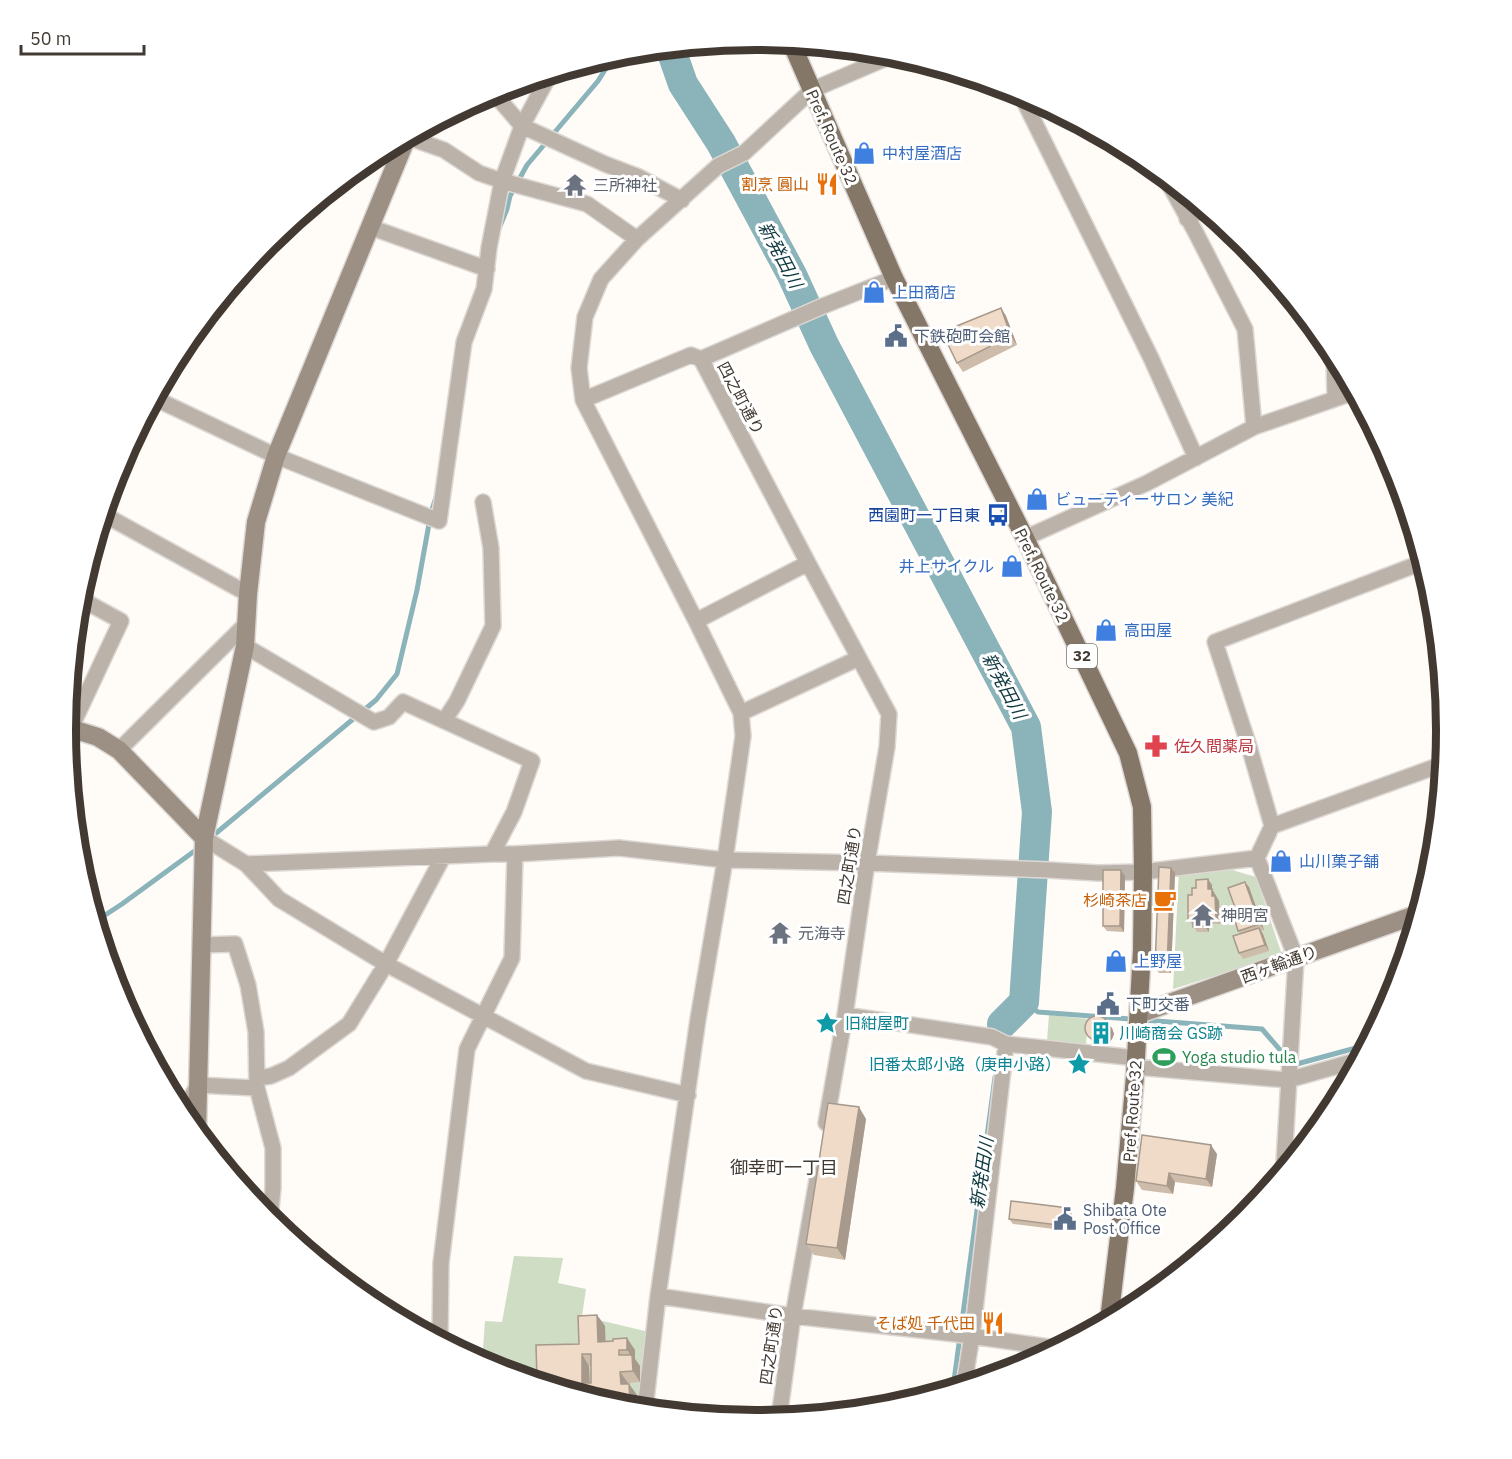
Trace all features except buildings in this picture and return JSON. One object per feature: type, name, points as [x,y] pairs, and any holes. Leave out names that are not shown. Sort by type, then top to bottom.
[{"type":"main road","name":"Pref. Route 32","points":[[795,51],[894,278],[1025,538],[1128,753],[1142,807],[1143,872],[1136,1062],[1125,1188],[1110,1309]]},
{"type":"street","points":[[646,1400],[658,1296],[700,1008],[743,736],[741,713],[583,400],[579,368],[585,317],[601,279],[638,239],[718,166],[744,153],[812,90],[879,61]]},
{"type":"street","points":[[161,401],[276,456],[439,521],[464,342],[484,290],[489,248],[502,181],[522,126],[545,84]]},
{"type":"street","points":[[499,100],[522,126],[639,177],[682,200]]},
{"type":"street","points":[[1026,106],[1151,358],[1196,458]]},
{"type":"street","points":[[417,140],[444,150],[479,173],[586,204],[638,239]]},
{"type":"street","points":[[198,1117],[204,838],[245,646],[256,522],[276,456],[402,150]]},
{"type":"street","points":[[1173,193],[1245,329],[1254,427]]},
{"type":"street","points":[[1187,219],[1197,212]]},
{"type":"street","points":[[370,227],[487,269]]},
{"type":"street","points":[[583,400],[691,355],[700,359],[894,278]]},
{"type":"street","name":"四之町通り","points":[[700,359],[889,714],[887,747],[823,1142]]},
{"type":"street","points":[[1334,373],[1335,399]]},
{"type":"street","points":[[1025,538],[1147,483],[1254,427],[1347,395]]},
{"type":"street","points":[[444,722],[457,701],[493,626],[491,548],[483,502]]},
{"type":"street","points":[[110,518],[248,594]]},
{"type":"street","points":[[696,621],[808,563]]},
{"type":"street","points":[[1285,1155],[1296,958],[1257,858],[1272,826],[1215,642],[1416,565]]},
{"type":"street","points":[[76,710],[122,621],[88,603]]},
{"type":"street","points":[[119,750],[246,624]]},
{"type":"street","points":[[245,646],[374,722],[389,717],[403,702],[532,761],[513,812],[492,854]]},
{"type":"street","points":[[741,713],[859,658]]},
{"type":"street","points":[[76,731],[98,737],[119,750],[204,838],[246,864],[279,899],[386,964],[586,1071],[688,1095]]},
{"type":"street","points":[[1272,826],[1435,767]]},
{"type":"street","points":[[246,864],[619,848],[725,860],[867,863],[1098,873],[1143,872],[1257,858]]},
{"type":"street","points":[[440,1331],[441,1263],[466,1060],[468,1049],[512,958],[515,854]]},
{"type":"street","points":[[198,1085],[257,1083],[290,1068],[349,1024],[386,964],[443,857]]},
{"type":"street","name":"西ヶ輪通り","points":[[1139,1014],[1409,917]]},
{"type":"street","points":[[201,945],[235,944],[248,985],[256,1032],[257,1083],[273,1148],[271,1206]]},
{"type":"street","points":[[845,1015],[992,1037],[1006,1044],[1288,1080],[1349,1063]]},
{"type":"street","points":[[964,1376],[964,1335],[1006,1044]]},
{"type":"street","points":[[188,1102],[198,1085]]},
{"type":"street","name":"四之町通り","points":[[780,1409],[793,1316],[819,1165]]},
{"type":"street","points":[[658,1296],[793,1316],[1042,1346]]},
{"type":"green space","points":[[1222,867],[1256,877],[1282,955],[1173,989],[1179,869]]},
{"type":"green space","points":[[1049,1015],[1088,1019],[1086,1045],[1047,1041]]},
{"type":"green space","points":[[514,1256],[563,1258],[558,1283],[586,1289],[582,1316],[649,1332],[640,1399],[580,1386],[537,1373],[483,1352],[485,1321],[502,1322]]},
{"type":"waterway","name":"新発田川","points":[[673,54],[683,84],[721,143],[792,275],[824,345],[1026,727],[1037,812],[1024,1002],[1002,1024]]},
{"type":"waterway","points":[[500,226],[510,196],[527,165],[598,81],[607,67]]},
{"type":"waterway","points":[[209,839],[376,700],[397,674],[436,497]]},
{"type":"waterway","points":[[103,917],[200,847]]},
{"type":"waterway","points":[[1024,1002],[1038,1012],[1262,1029],[1293,1065],[1357,1048]]},
{"type":"waterway","name":"新発田川","points":[[1000,1038],[1002,1024]]},
{"type":"waterway","name":"新発田川","points":[[954,1379],[995,1077]]},
{"type":"place","name":"中村屋酒店","points":[[864,153]]},
{"type":"place","name":"割烹 圓山","points":[[827,184]]},
{"type":"place","name":"三所神社","points":[[575,185]]},
{"type":"place","name":"上田商店","points":[[874,292]]},
{"type":"place","name":"下鉄砲町会館","points":[[896,336]]},
{"type":"place","name":"ビューティーサロン 美紀","points":[[1037,499]]},
{"type":"place","name":"西園町一丁目東","points":[[998,515]]},
{"type":"place","name":"井上サイクル","points":[[1012,566]]},
{"type":"place","name":"高田屋","points":[[1106,630]]},
{"type":"place","name":"佐久間薬局","points":[[1156,746]]},
{"type":"place","name":"山川菓子舗","points":[[1281,861]]},
{"type":"place","name":"杉崎茶店","points":[[1165,900]]},
{"type":"place","name":"神明宮","points":[[1203,915]]},
{"type":"place","name":"元海寺","points":[[780,933]]},
{"type":"place","name":"上野屋","points":[[1116,961]]},
{"type":"place","name":"下町交番","points":[[1108,1004]]},
{"type":"place","name":"旧紺屋町","points":[[827,1023]]},
{"type":"place","name":"川崎商会 GS跡","points":[[1101,1033]]},
{"type":"place","name":"Yoga studio tula","points":[[1164,1057]]},
{"type":"place","name":"旧番太郎小路（庚申小路）","points":[[1079,1064]]},
{"type":"place","name":"Shibata Ote Post Office","points":[[1065,1219]]},
{"type":"place","name":"そば処 千代田","points":[[993,1323]]},
{"type":"district","name":"御幸町一丁目","points":[[784,1168]]}]
